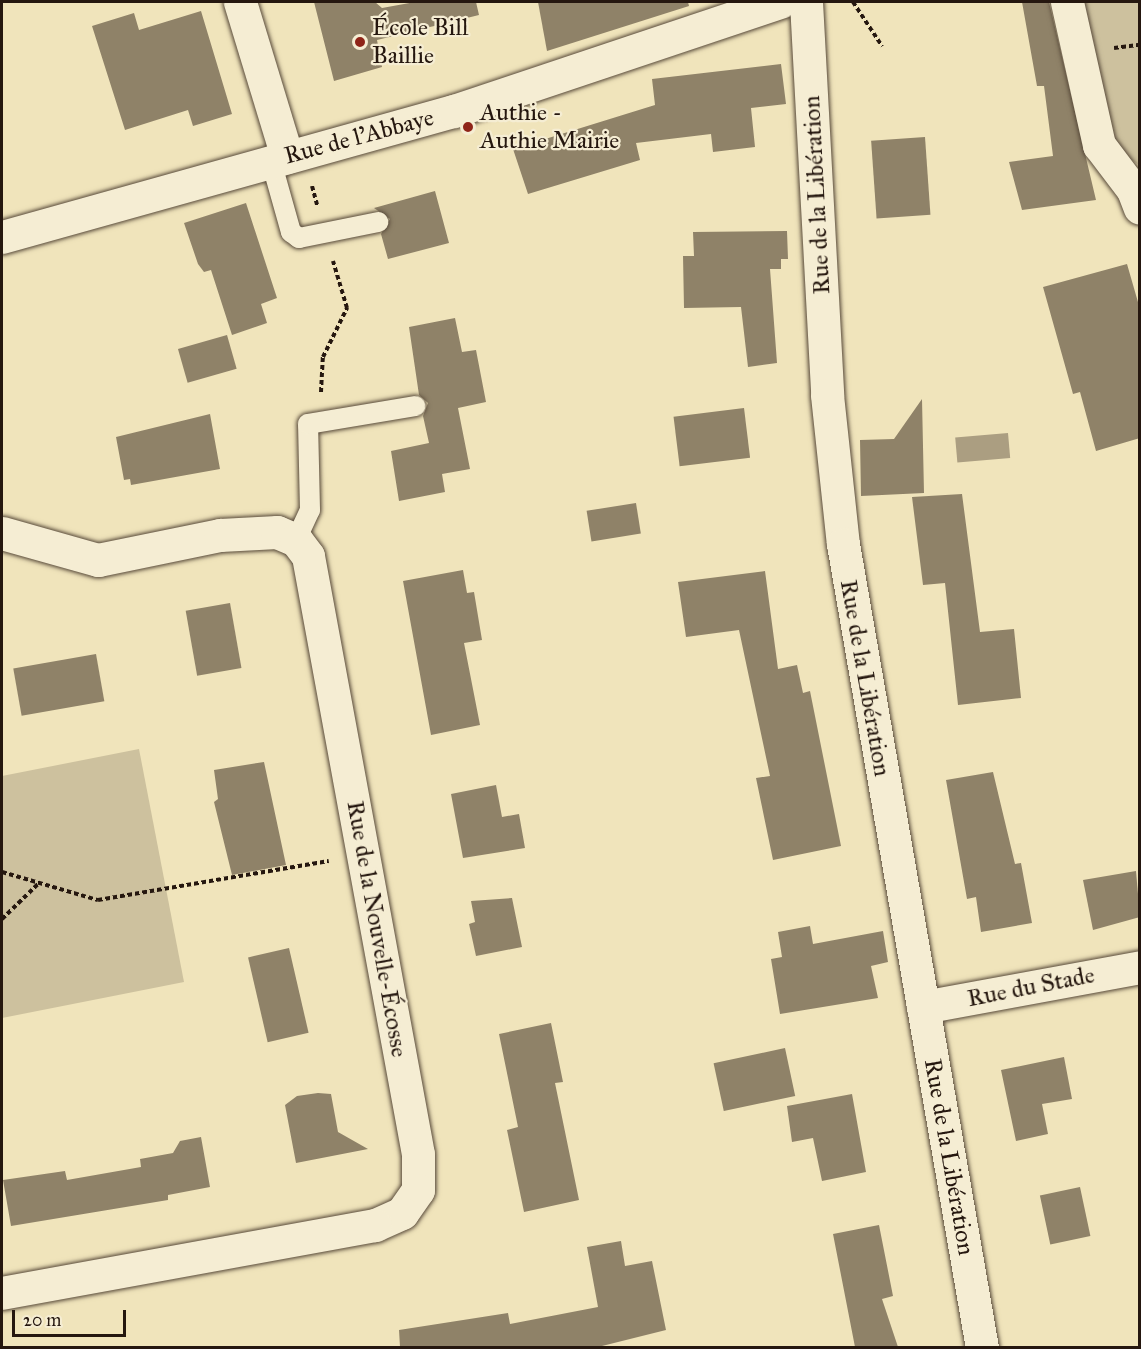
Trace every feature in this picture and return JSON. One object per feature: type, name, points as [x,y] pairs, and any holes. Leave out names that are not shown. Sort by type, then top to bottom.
[{"type":"street","points":[[240,2],[289,164]]},
{"type":"street","name":"Rue de l'Abbaye","points":[[2,237],[289,164],[563,78],[780,2]]},
{"type":"street","name":"Rue de la Libération","points":[[806,2],[827,396],[843,544],[982,1347]]},
{"type":"street","points":[[1067,2],[1100,145],[1138,196]]},
{"type":"street","points":[[2,533],[98,560],[254,531],[296,540]]},
{"type":"street","name":"Rue de la Nouvelle-Écosse","points":[[2,1293],[375,1225],[402,1213],[418,1190],[418,1154],[314,576],[296,540]]},
{"type":"street","name":"Rue du Stade","points":[[923,1007],[1140,967]]},
{"type":"lane","points":[[289,164],[291,232],[299,238],[378,222]]},
{"type":"lane","points":[[296,540],[310,510],[308,424],[416,406]]},
{"type":"path","points":[[853,2],[882,46]]},
{"type":"path","points":[[289,164],[320,213]]},
{"type":"path","points":[[325,420],[323,357],[347,308],[332,257]]},
{"type":"path","points":[[2,872],[98,900],[363,855]]},
{"type":"path","points":[[2,918],[39,883]]},
{"type":"shaded area","points":[[1079,2],[1139,2],[1139,165],[1119,151],[1102,126]]},
{"type":"shaded area","points":[[1008,433],[1010,458],[957,463],[955,438]]},
{"type":"shaded area","points":[[139,749],[184,982],[2,1018],[2,776]]},
{"type":"building","points":[[314,2],[375,2],[382,8],[415,2],[476,2],[479,15],[377,40],[382,67],[334,81]]},
{"type":"building","points":[[538,2],[688,2],[689,6],[547,51]]},
{"type":"building","points":[[1022,2],[1049,2],[1096,200],[1022,210],[1009,162],[1053,156],[1044,86],[1037,86]]},
{"type":"building","points":[[201,11],[232,114],[193,126],[188,110],[125,130],[92,26],[134,13],[139,30]]},
{"type":"building","points":[[781,64],[786,104],[751,108],[755,147],[713,152],[711,134],[636,143],[640,160],[528,194],[513,149],[655,105],[652,79]]},
{"type":"building","points":[[925,137],[930,215],[877,219],[871,141]]},
{"type":"building","points":[[435,191],[449,243],[388,259],[381,234],[390,219],[374,208]]},
{"type":"building","points":[[246,203],[277,298],[261,304],[267,323],[232,335],[211,270],[204,272],[198,264],[184,223]]},
{"type":"building","points":[[787,231],[788,259],[781,259],[781,269],[770,269],[777,363],[748,367],[741,307],[684,308],[683,256],[694,256],[693,232]]},
{"type":"building","points":[[1127,264],[1140,309],[1140,438],[1096,451],[1080,392],[1073,394],[1043,287]]},
{"type":"building","points":[[455,318],[462,352],[476,350],[486,402],[458,408],[470,469],[442,474],[445,492],[399,501],[391,451],[429,443],[423,416],[428,403],[419,395],[409,327]]},
{"type":"building","points":[[227,335],[237,369],[188,383],[178,349]]},
{"type":"building","points":[[922,399],[924,493],[861,496],[860,440],[894,439]]},
{"type":"building","points":[[744,408],[750,458],[680,466],[674,417]]},
{"type":"building","points":[[210,414],[220,469],[131,485],[130,479],[124,480],[116,437]]},
{"type":"building","points":[[962,494],[980,632],[1014,629],[1021,698],[958,705],[945,583],[923,585],[912,497]]},
{"type":"building","points":[[636,503],[641,534],[591,541],[587,511]]},
{"type":"building","points":[[463,570],[467,593],[474,592],[482,640],[464,643],[480,725],[431,735],[403,581]]},
{"type":"building","points":[[765,571],[778,669],[797,665],[803,693],[810,691],[841,846],[773,860],[756,778],[770,776],[739,630],[686,637],[678,582]]},
{"type":"building","points":[[230,603],[241,668],[197,676],[186,611]]},
{"type":"building","points":[[96,654],[104,701],[22,716],[13,669]]},
{"type":"building","points":[[264,762],[286,865],[232,875],[214,802],[218,799],[214,770]]},
{"type":"building","points":[[993,772],[1015,864],[1021,863],[1032,923],[981,932],[976,897],[967,899],[946,780]]},
{"type":"building","points":[[496,785],[502,817],[519,814],[525,848],[463,858],[451,794]]},
{"type":"building","points":[[1136,871],[1140,917],[1093,930],[1083,880]]},
{"type":"building","points":[[512,898],[522,947],[476,956],[469,924],[475,922],[471,901]]},
{"type":"building","points":[[810,926],[813,944],[883,931],[888,962],[871,966],[878,998],[780,1014],[771,959],[782,957],[778,932]]},
{"type":"building","points":[[289,948],[309,1033],[268,1042],[248,957]]},
{"type":"building","points":[[551,1023],[563,1082],[555,1083],[579,1200],[524,1212],[507,1130],[518,1127],[499,1034]]},
{"type":"building","points":[[785,1048],[795,1096],[724,1111],[714,1063]]},
{"type":"building","points":[[1064,1057],[1072,1099],[1042,1104],[1048,1134],[1016,1141],[1001,1070]]},
{"type":"building","points":[[331,1094],[338,1132],[368,1149],[296,1163],[285,1105],[297,1096]]},
{"type":"building","points":[[852,1094],[866,1172],[822,1181],[813,1138],[792,1142],[787,1106]]},
{"type":"building","points":[[201,1137],[210,1187],[168,1195],[168,1200],[11,1226],[3,1180],[65,1171],[67,1180],[141,1167],[140,1159],[173,1153],[180,1141]]},
{"type":"building","points":[[1080,1187],[1090,1236],[1050,1244],[1040,1196]]},
{"type":"building","points":[[879,1225],[893,1296],[882,1299],[898,1347],[855,1347],[833,1234]]},
{"type":"building","points":[[621,1241],[625,1266],[652,1261],[666,1330],[598,1347],[400,1347],[399,1330],[508,1313],[510,1324],[598,1307],[587,1247]]},
{"type":"place","name":"École Bill Baillie","points":[[360,42]]},
{"type":"place","name":"Authie - Authie Mairie","points":[[468,127]]}]
